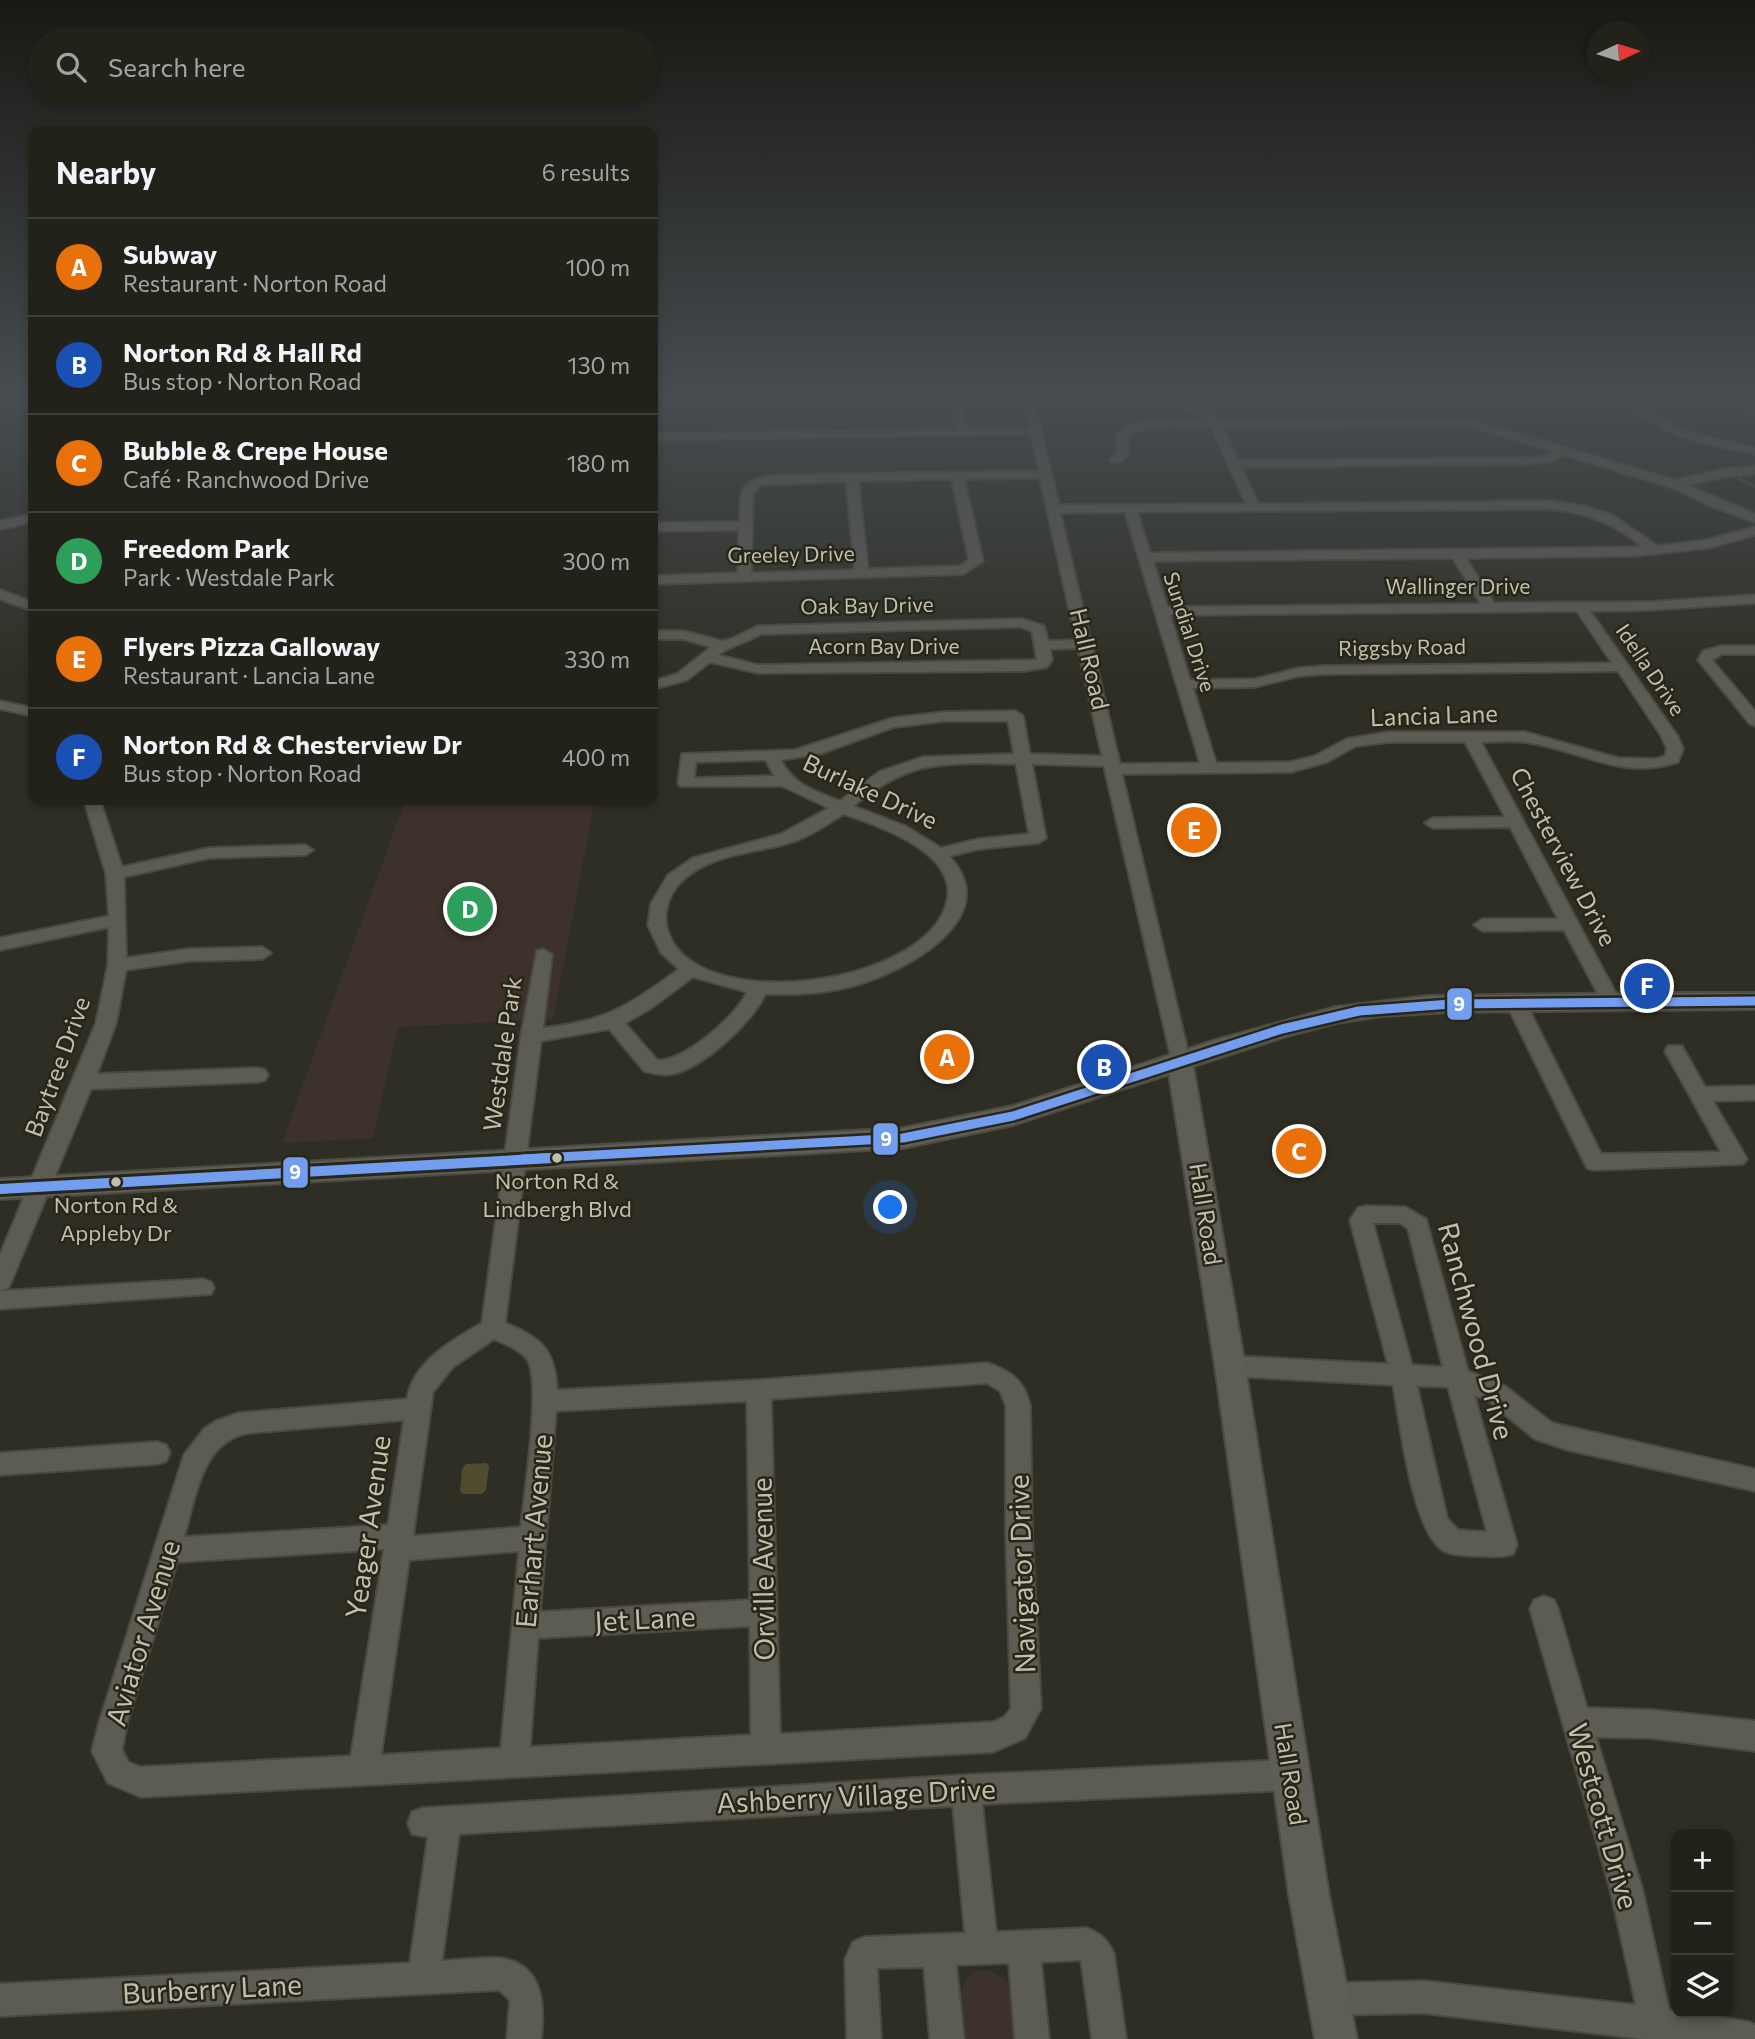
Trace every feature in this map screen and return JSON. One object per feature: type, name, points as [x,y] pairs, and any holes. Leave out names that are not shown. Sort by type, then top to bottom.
[{"type":"main road","points":[[0,1189],[921,1136],[1020,1114],[1338,1014],[1382,1008],[1516,1003],[1755,1001]]},
{"type":"main road","name":"Hall Road","points":[[1180,1062],[1230,1366],[1290,1775],[1336,2039]]},
{"type":"street","points":[[744,578],[747,493]]},
{"type":"street","points":[[854,493],[862,575]]},
{"type":"street","name":"Greeley Drive","points":[[658,580],[954,572],[971,567],[976,561],[961,493]]},
{"type":"street","name":"Hall Road","points":[[1050,493],[1180,1062]]},
{"type":"street","points":[[1247,493],[1253,506]]},
{"type":"street","points":[[1694,493],[1755,518]]},
{"type":"street","points":[[1054,509],[1552,505],[1577,508],[1618,521],[1655,550]]},
{"type":"street","name":"Sundial Drive","points":[[1130,508],[1210,769]]},
{"type":"street","points":[[0,525],[28,519]]},
{"type":"street","points":[[658,527],[746,526]]},
{"type":"street","points":[[1143,557],[1655,550],[1708,544],[1755,531]]},
{"type":"street","points":[[1457,554],[1490,608]]},
{"type":"street","points":[[0,594],[28,605]]},
{"type":"street","name":"Wallinger Drive","points":[[1160,611],[1689,605],[1755,599]]},
{"type":"street","name":"Idella Drive","points":[[1581,607],[1670,737],[1675,749],[1672,759]]},
{"type":"street","name":"Oak Bay Drive","points":[[658,684],[682,677],[722,645],[735,643],[758,630],[1022,623],[1039,629],[1043,645]]},
{"type":"street","points":[[658,635],[683,635],[722,645]]},
{"type":"street","points":[[1043,645],[1085,644]]},
{"type":"street","name":"Acorn Bay Drive","points":[[707,657],[768,669],[1024,667],[1045,662],[1043,645]]},
{"type":"street","points":[[1755,650],[1714,651],[1705,660],[1755,721]]},
{"type":"street","name":"Riggsby Road","points":[[1184,684],[1255,683],[1298,672],[1325,670],[1622,667]]},
{"type":"street","points":[[0,705],[28,711]]},
{"type":"street","points":[[785,781],[686,783],[688,757],[772,757],[809,753],[876,727],[922,717],[1016,716],[1038,838],[979,844],[940,853]]},
{"type":"street","name":"Lancia Lane","points":[[690,970],[663,944],[657,927],[656,913],[667,887],[675,878],[706,858],[768,844],[806,831],[886,775],[909,765],[955,759],[1023,759],[1210,769],[1272,769],[1306,764],[1352,742],[1368,739],[1470,736],[1525,737],[1618,763],[1656,764],[1672,759]]},
{"type":"street","name":"Chesterview Drive","points":[[1470,736],[1611,1001]]},
{"type":"street","name":"Burlake Drive","points":[[690,970],[731,984],[758,989],[804,988],[860,978],[902,961],[945,927],[954,911],[957,892],[952,870],[940,853],[926,842],[841,808],[785,781],[772,757]]},
{"type":"street","name":"Baytree Drive","points":[[0,1282],[106,1023],[117,965],[118,920],[115,874],[94,805]]},
{"type":"street","points":[[1433,822],[1518,822]]},
{"type":"street","points":[[115,874],[209,853],[305,850]]},
{"type":"street","points":[[0,944],[118,920]]},
{"type":"street","points":[[1483,925],[1572,924]]},
{"type":"street","points":[[117,965],[190,955],[262,953]]},
{"type":"street","name":"Westdale Park","points":[[493,1328],[543,955]]},
{"type":"street","points":[[531,1036],[574,1031],[613,1021],[690,970]]},
{"type":"street","points":[[613,1021],[651,1066],[669,1068],[733,1024],[756,998],[758,989]]},
{"type":"street","points":[[1516,1003],[1594,1162],[1737,1158],[1675,1051]]},
{"type":"street","points":[[84,1082],[258,1075]]},
{"type":"street","points":[[1699,1094],[1755,1093]]},
{"type":"street","name":"Ranchwood Drive","points":[[1366,1214],[1405,1215],[1419,1225],[1504,1545],[1452,1542],[1437,1525],[1430,1507],[1403,1375],[1360,1220],[1366,1214]]},
{"type":"street","points":[[0,1300],[203,1288]]},
{"type":"street","name":"Earhart Avenue","points":[[493,1328],[525,1342],[541,1358],[545,1401],[514,1761]]},
{"type":"street","name":"Yeager Avenue","points":[[364,1769],[421,1389],[435,1368],[451,1352],[493,1328]]},
{"type":"street","points":[[1230,1366],[1458,1378],[1496,1393],[1544,1431],[1568,1439],[1755,1479]]},
{"type":"street","name":"Navigator Drive","points":[[514,1761],[993,1737],[1009,1733],[1021,1723],[1027,1708],[1019,1535],[1018,1406],[1016,1394],[1009,1384],[999,1377],[987,1373],[759,1390],[545,1401]]},
{"type":"street","name":"Orville Avenue","points":[[759,1390],[766,1749]]},
{"type":"street","name":"Aviator Avenue","points":[[417,1409],[227,1426],[208,1438],[197,1455],[113,1723],[107,1751],[118,1773],[141,1782],[514,1761]]},
{"type":"street","points":[[0,1464],[157,1453]]},
{"type":"street","points":[[169,1550],[533,1538]]},
{"type":"street","name":"Westcott Drive","points":[[1544,1609],[1626,1888],[1656,2025]]},
{"type":"street","name":"Jet Lane","points":[[526,1626],[763,1612]]},
{"type":"street","points":[[1576,1722],[1652,1724],[1755,1736]]},
{"type":"street","name":"Ashberry Village Drive","points":[[424,1977],[435,1821],[966,1790],[1290,1775]]},
{"type":"street","points":[[966,1790],[982,1948]]},
{"type":"street","points":[[864,2039],[861,1959],[864,1953],[1087,1944],[1098,1954],[1109,2039]]},
{"type":"street","points":[[1023,1946],[1032,2039]]},
{"type":"street","points":[[939,1950],[947,2039]]},
{"type":"street","name":"Burberry Lane","points":[[0,2000],[500,1974],[516,1979],[526,1993],[524,2039]]},
{"type":"street","points":[[1328,2000],[1424,1997],[1749,2039]]},
{"type":"shaded area","points":[[403,805],[594,805],[553,1019],[398,1027],[373,1138],[282,1143]]},
{"type":"shaded area","points":[[486,1463],[489,1466],[486,1490],[482,1494],[463,1494],[460,1491],[462,1469],[466,1464]]},
{"type":"shaded area","points":[[984,1970],[995,1973],[1010,1987],[1023,2039],[959,2039],[960,1996],[972,1972]]},
{"type":"building","points":[[948,1043],[964,1065],[945,1071],[931,1048]]},
{"type":"transit line","name":"9","points":[[0,1189],[903,1138],[1013,1116],[1282,1029],[1359,1011],[1451,1004],[1755,1001]]},
{"type":"place","name":"Flyers Pizza Galloway","points":[[1194,830]]},
{"type":"place","name":"Freedom Park","points":[[470,909]]},
{"type":"place","name":"Norton Rd & Chesterview Dr","points":[[1647,986]]},
{"type":"place","name":"Subway","points":[[947,1057]]},
{"type":"place","name":"Norton Rd & Hall Rd","points":[[1104,1067]]},
{"type":"place","name":"Bubble & Crepe House","points":[[1299,1151]]},
{"type":"place","name":"Norton Rd & Lindbergh Blvd","points":[[557,1158]]},
{"type":"place","name":"Norton Rd & Appleby Dr","points":[[116,1182]]}]
